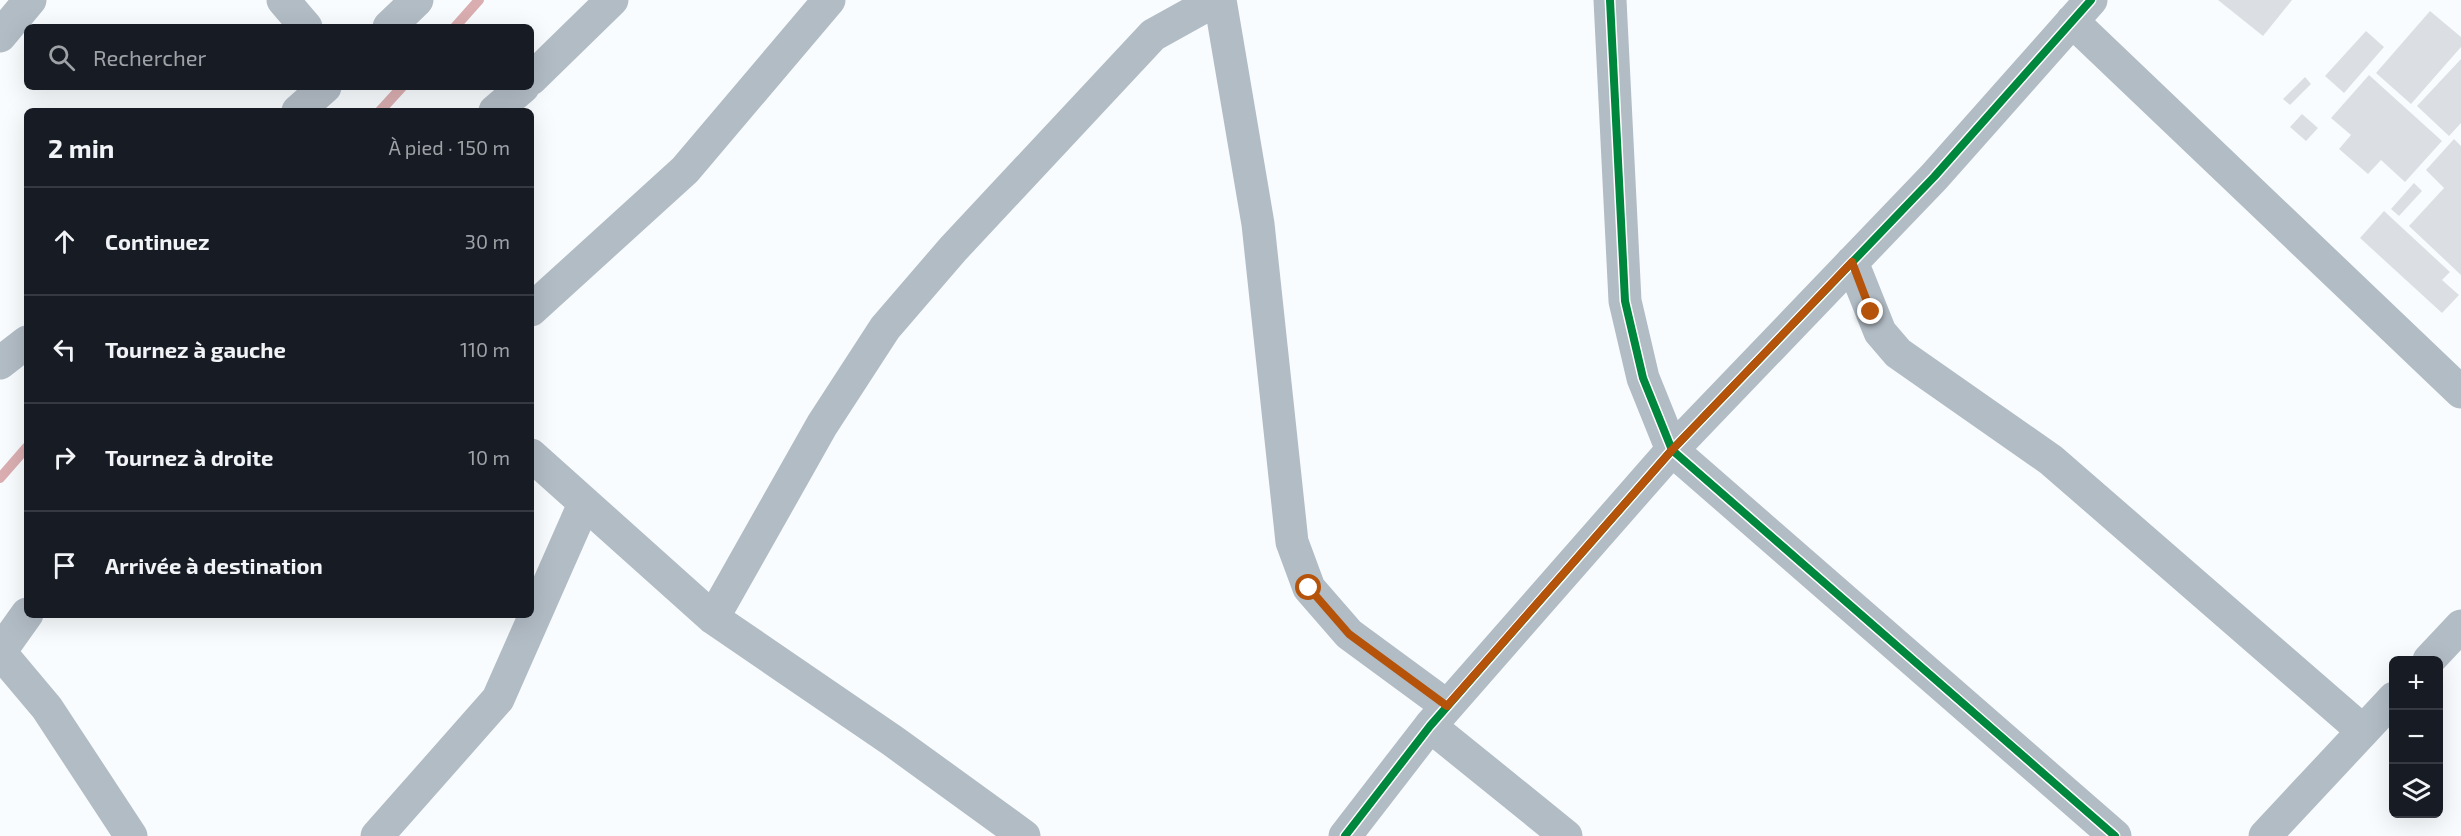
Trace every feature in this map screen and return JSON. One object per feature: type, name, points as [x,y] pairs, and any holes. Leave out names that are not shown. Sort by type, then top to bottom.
[{"type":"street","points":[[0,36],[30,0]]},
{"type":"street","points":[[283,0],[303,24]]},
{"type":"street","points":[[392,24],[417,0]]},
{"type":"street","points":[[534,76],[612,0]]},
{"type":"street","points":[[534,307],[685,170],[829,0]]},
{"type":"street","points":[[712,618],[822,425],[885,328],[953,249],[1153,35],[1218,0],[1258,224],[1292,542],[1309,588],[1349,634],[1566,836]]},
{"type":"street","points":[[1610,0],[1625,301],[1643,378],[1672,450],[2115,836]]},
{"type":"street","points":[[1345,836],[1439,716],[1672,450],[1934,177],[2082,11],[2461,392]]},
{"type":"street","points":[[302,108],[322,90]]},
{"type":"street","points":[[498,108],[520,90]]},
{"type":"street","points":[[1852,262],[1880,333],[1898,353],[2051,460],[2362,731]]},
{"type":"street","points":[[534,458],[712,618],[893,741],[1024,836]]},
{"type":"street","points":[[534,617],[584,504]]},
{"type":"street","points":[[24,618],[0,652],[47,708],[131,836]]},
{"type":"street","points":[[377,836],[498,699],[534,618]]},
{"type":"street","points":[[2433,656],[2461,626]]},
{"type":"street","points":[[2265,836],[2389,703]]},
{"type":"building","points":[[2218,0],[2292,0],[2263,36]]},
{"type":"building","points":[[2430,11],[2461,37],[2461,47],[2411,104],[2376,73]]},
{"type":"building","points":[[2366,31],[2384,47],[2344,93],[2325,76]]},
{"type":"building","points":[[2461,59],[2461,123],[2449,136],[2417,106]]},
{"type":"building","points":[[2369,75],[2442,141],[2405,182],[2381,160],[2368,174],[2339,149],[2351,135],[2331,118]]},
{"type":"building","points":[[2305,77],[2311,84],[2290,105],[2283,99]]},
{"type":"building","points":[[2302,114],[2318,128],[2306,141],[2290,127]]},
{"type":"building","points":[[2454,139],[2461,146],[2461,275],[2409,226],[2444,188],[2426,170]]},
{"type":"building","points":[[2414,183],[2422,191],[2399,216],[2391,209]]},
{"type":"building","points":[[2384,211],[2450,272],[2442,280],[2459,295],[2442,313],[2360,238]]},
{"type":"waterway","points":[[458,24],[479,0]]},
{"type":"waterway","points":[[383,108],[399,90]]},
{"type":"waterway","points":[[0,478],[24,450]]},
{"type":"cycle path","points":[[1610,0],[1625,301],[1643,378],[1672,450],[2115,836]]},
{"type":"cycle path","points":[[1345,836],[1430,726],[1672,450],[1934,177],[2091,0]]},
{"type":"route","points":[[1309,588],[1349,634],[1447,706],[1672,450],[1852,262],[1871,312]]}]
